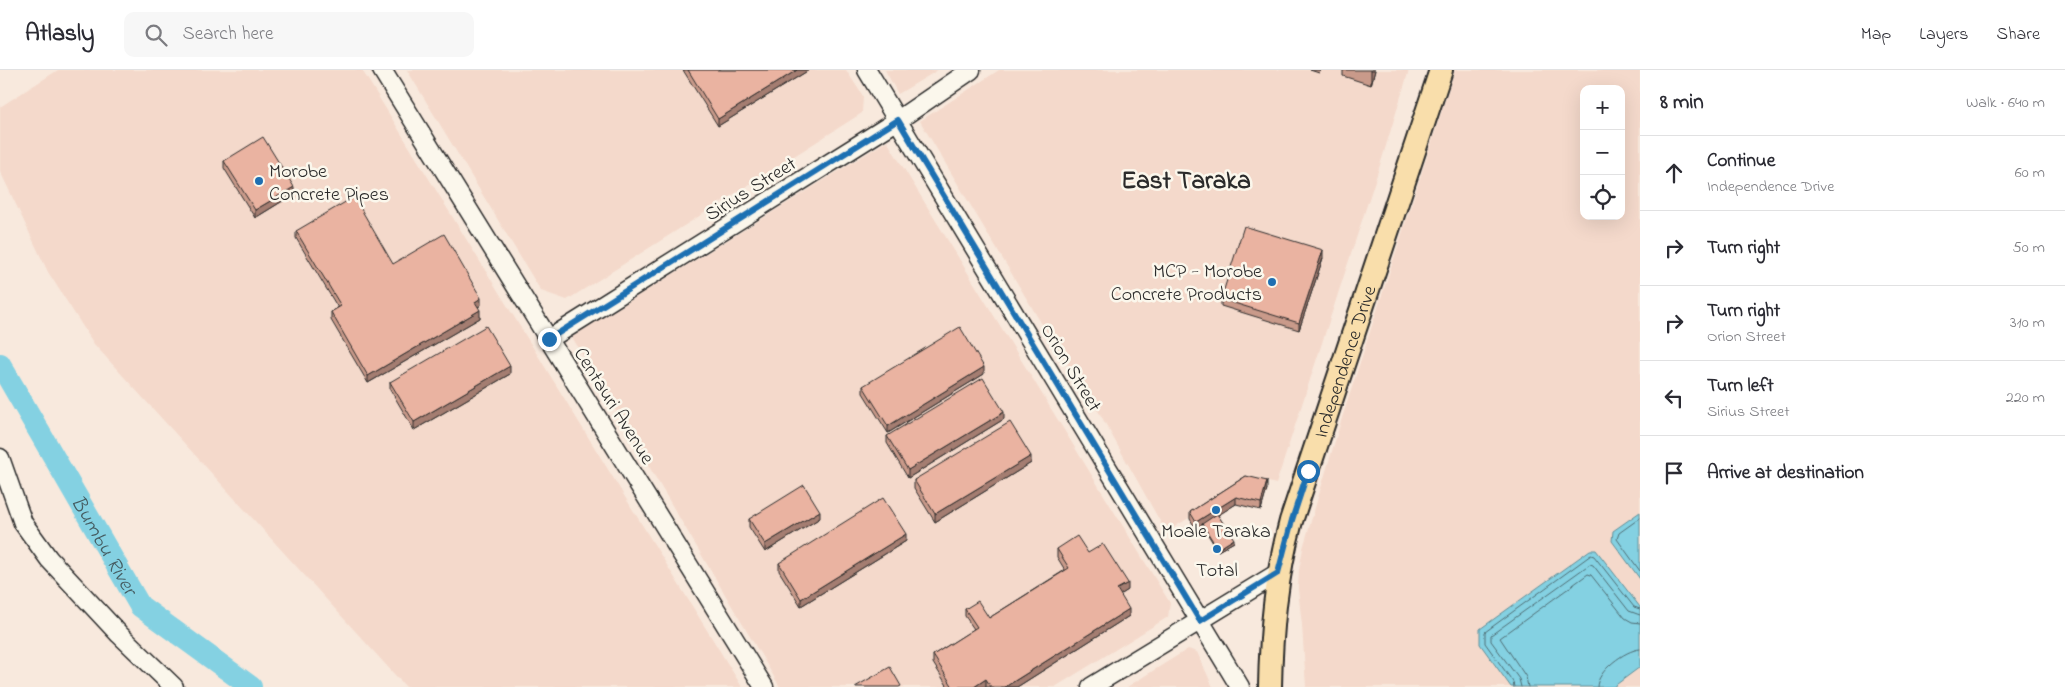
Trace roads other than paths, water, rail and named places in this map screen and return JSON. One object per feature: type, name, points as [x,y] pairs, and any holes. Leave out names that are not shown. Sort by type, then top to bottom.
[{"type":"main road","name":"Independence Drive","points":[[1270,687],[1278,573],[1294,512],[1441,70]]},
{"type":"street","name":"Centauri Avenue","points":[[382,70],[764,687]]},
{"type":"street","name":"Orion Street","points":[[867,70],[1240,687]]},
{"type":"street","name":"Sirius Street","points":[[549,339],[898,120],[970,70]]},
{"type":"street","points":[[0,458],[23,523],[49,559],[119,634],[174,687]]},
{"type":"street","points":[[1091,687],[1278,573]]},
{"type":"water","points":[[1640,512],[1640,579],[1612,541],[1613,531]]},
{"type":"water","points":[[1590,550],[1596,550],[1640,607],[1640,667],[1613,687],[1511,687],[1480,644],[1480,629]]},
{"type":"waterway","name":"Bumbu River","points":[[0,364],[140,606],[251,687]]},
{"type":"place","name":"Morobe Concrete Pipes","points":[[259,181]]},
{"type":"place","name":"MCP - Morobe Concrete Products","points":[[1272,282]]},
{"type":"place","name":"Moale Taraka","points":[[1216,510]]},
{"type":"place","name":"Total","points":[[1217,549]]},
{"type":"district","name":"East Taraka","points":[[1186,179]]}]
